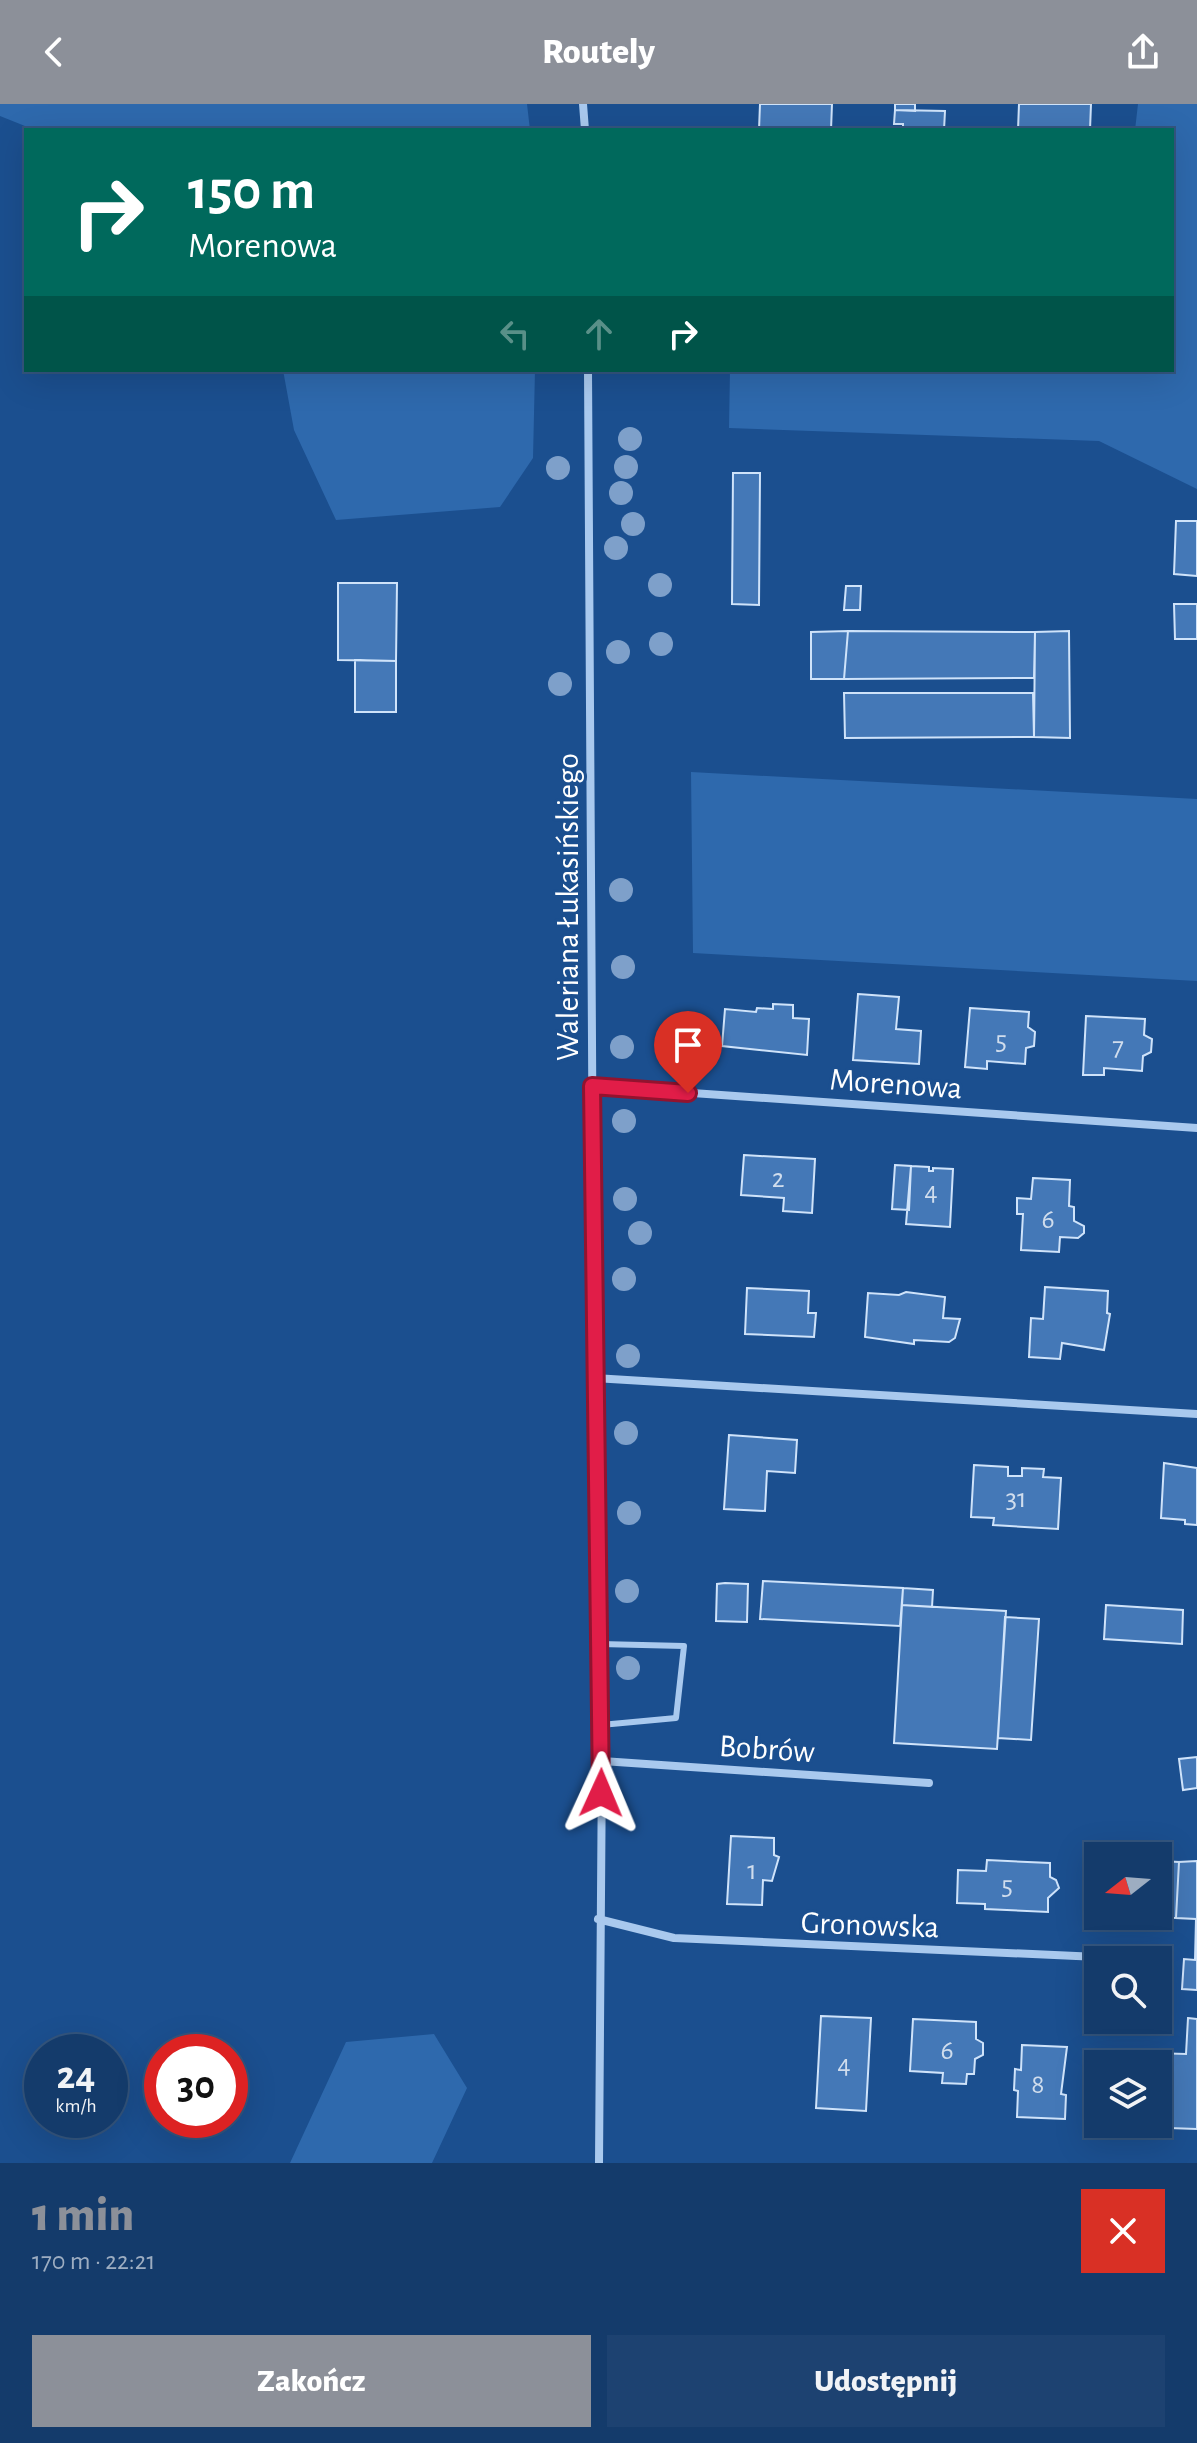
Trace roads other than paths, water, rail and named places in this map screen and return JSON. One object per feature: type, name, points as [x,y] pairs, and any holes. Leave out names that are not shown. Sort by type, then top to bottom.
[{"type":"street","points":[[583,104],[585,128]]},
{"type":"street","name":"Waleriana Łukasińskiego","points":[[588,372],[594,1378],[602,1761],[598,1919],[599,2163]]},
{"type":"street","name":"Morenowa","points":[[592,1086],[1197,1128]]},
{"type":"street","points":[[594,1378],[1197,1414]]},
{"type":"street","name":"Bobrów","points":[[602,1761],[929,1783]]},
{"type":"street","name":"Gronowska","points":[[598,1919],[690,1939],[1084,1956]]},
{"type":"lane","points":[[600,1644],[684,1646],[676,1718],[601,1725]]}]
